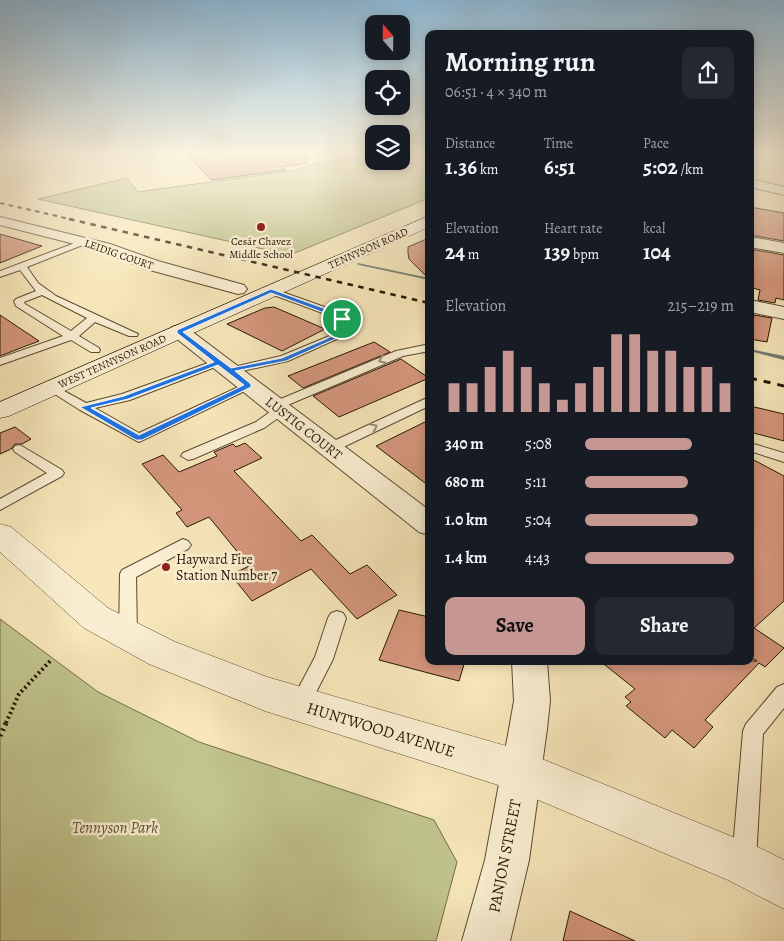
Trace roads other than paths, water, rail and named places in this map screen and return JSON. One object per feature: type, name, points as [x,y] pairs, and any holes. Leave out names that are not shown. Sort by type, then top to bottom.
[{"type":"main road","name":"TENNYSON ROAD","points":[[284,269],[425,210]]},
{"type":"main road","name":"TENNYSON ROAD","points":[[307,275],[425,223]]},
{"type":"main road","name":"WEST TENNYSON ROAD","points":[[0,390],[284,269]]},
{"type":"main road","name":"WEST TENNYSON ROAD","points":[[0,411],[307,275]]},
{"type":"main road","name":"HUNTWOOD AVENUE","points":[[0,534],[96,618],[162,653],[265,694],[520,771],[744,864],[784,885]]},
{"type":"street","name":"LEIDIG COURT","points":[[0,221],[86,242],[117,251],[165,270],[238,289]]},
{"type":"street","points":[[754,243],[784,248]]},
{"type":"street","points":[[754,307],[784,313]]},
{"type":"street","name":"LUSTIG COURT","points":[[179,331],[425,523]]},
{"type":"street","points":[[520,771],[532,701],[529,665]]},
{"type":"street","name":"PANJON STREET","points":[[486,941],[507,860],[520,771]]},
{"type":"lane","points":[[0,274],[86,242]]},
{"type":"lane","points":[[20,266],[30,275],[35,285],[54,299],[133,334]]},
{"type":"lane","points":[[44,291],[23,298],[19,301],[21,306],[95,350]]},
{"type":"lane","points":[[84,407],[126,398],[224,366],[284,359],[345,333],[342,319],[332,313],[271,291]]},
{"type":"lane","points":[[0,362],[72,336],[95,317]]},
{"type":"lane","points":[[188,456],[260,425],[278,408],[400,353],[425,348]]},
{"type":"lane","points":[[51,388],[139,438],[249,386]]},
{"type":"lane","points":[[330,448],[425,403]]},
{"type":"lane","points":[[754,448],[784,458]]},
{"type":"lane","points":[[0,505],[57,473],[20,449]]},
{"type":"lane","points":[[128,635],[128,574],[183,545]]},
{"type":"lane","points":[[300,704],[324,659],[337,618]]},
{"type":"lane","points":[[744,864],[753,731],[784,693]]},
{"type":"waterway","points":[[359,264],[425,278]]},
{"type":"waterway","points":[[754,351],[784,358]]},
{"type":"railway","points":[[0,203],[74,220]]},
{"type":"railway","points":[[69,219],[425,302]]},
{"type":"railway","points":[[754,379],[784,386]]},
{"type":"place","name":"Cesár Chavez Middle School","points":[[261,227]]},
{"type":"place","name":"Hayward Fire Station Number 7","points":[[166,567]]},
{"type":"park label","name":"Tennyson Park","points":[[115,827]]}]
